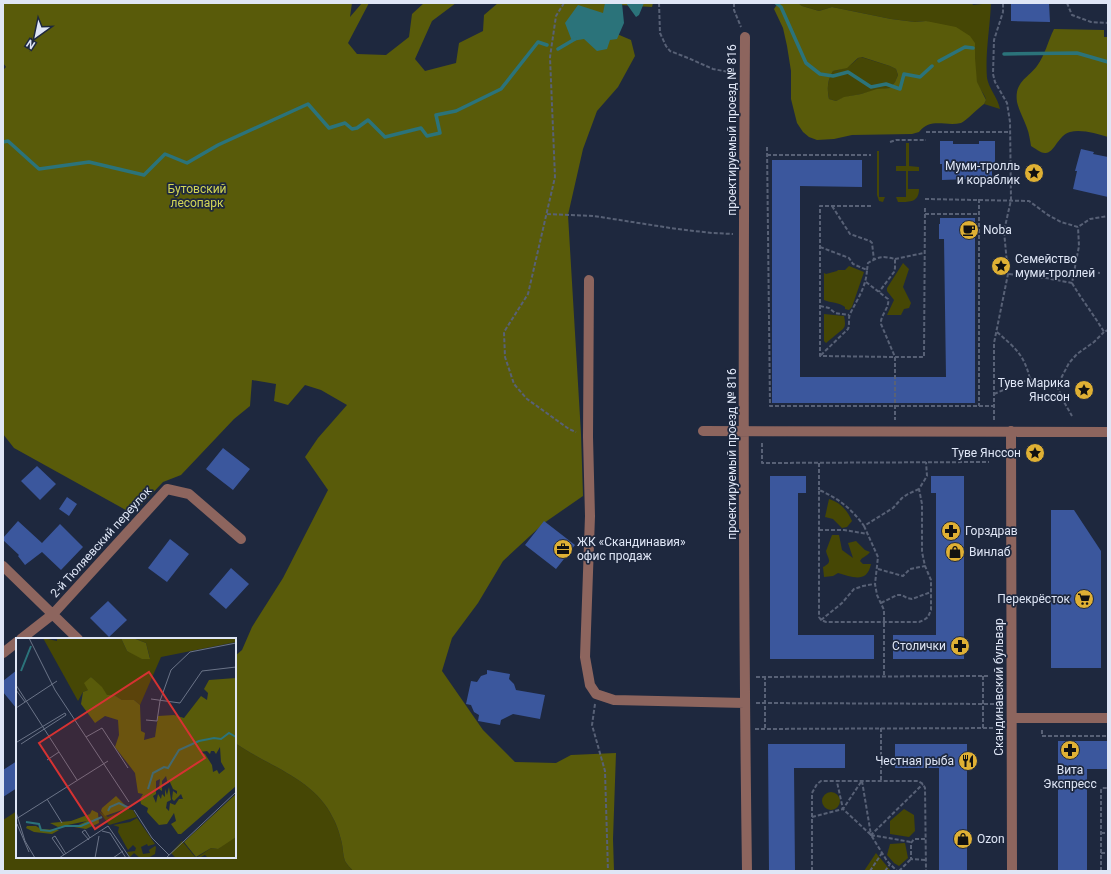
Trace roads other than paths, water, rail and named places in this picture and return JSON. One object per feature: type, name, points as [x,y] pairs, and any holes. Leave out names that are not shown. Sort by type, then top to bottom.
[{"type":"street","name":"проектируемый проезд № 816","points":[[745,37],[745,702],[747,871]]},
{"type":"street","points":[[589,280],[588,437],[590,516],[585,657],[590,685],[596,694],[614,700],[701,703],[745,702]]},
{"type":"street","points":[[703,431],[1108,432]]},
{"type":"street","name":"Скандинавский бульвар","points":[[1011,431],[1012,871]]},
{"type":"street","name":"2-й Тюляевский переулок","points":[[22,638],[53,614],[167,489],[189,494],[241,539]]},
{"type":"street","points":[[3,566],[77,638]]},
{"type":"street","points":[[3,653],[16,643]]},
{"type":"street","points":[[1012,718],[1108,718]]},
{"type":"waterway","points":[[776,3],[781,7],[806,63],[820,74],[833,76],[848,72],[871,87],[886,84],[900,89],[904,74],[920,77],[932,66]]},
{"type":"waterway","points":[[558,49],[575,39]]},
{"type":"waterway","points":[[3,142],[8,141],[39,169],[89,162],[144,175],[165,154],[187,163],[218,145],[308,104],[329,128],[345,123],[352,129],[357,128],[368,120],[385,137],[421,128],[427,136],[440,133],[436,115],[456,111],[501,89],[538,42],[547,45]]},
{"type":"waterway","points":[[939,61],[965,47],[973,48]]},
{"type":"waterway","points":[[1004,54],[1077,53],[1108,62]]},
{"type":"place","name":"Муми-тролль и кораблик","points":[[1034,173]]},
{"type":"place","name":"Noba","points":[[969,230]]},
{"type":"place","name":"Семейство муми-троллей","points":[[1001,266]]},
{"type":"place","name":"Туве Марика Янссон","points":[[1084,390]]},
{"type":"place","name":"Туве Янссон","points":[[1035,453]]},
{"type":"place","name":"Горздрав","points":[[951,531]]},
{"type":"place","name":"ЖК «Скандинавия» офис продаж","points":[[563,549]]},
{"type":"place","name":"Винлаб","points":[[955,552]]},
{"type":"place","name":"Перекрёсток","points":[[1084,599]]},
{"type":"place","name":"Столички","points":[[960,646]]},
{"type":"place","name":"Вита Экспресс","points":[[1070,750]]},
{"type":"place","name":"Честная рыба","points":[[968,761]]},
{"type":"place","name":"Ozon","points":[[963,839]]},
{"type":"park label","name":"Бутовский лесопарк","points":[[197,196]]}]
